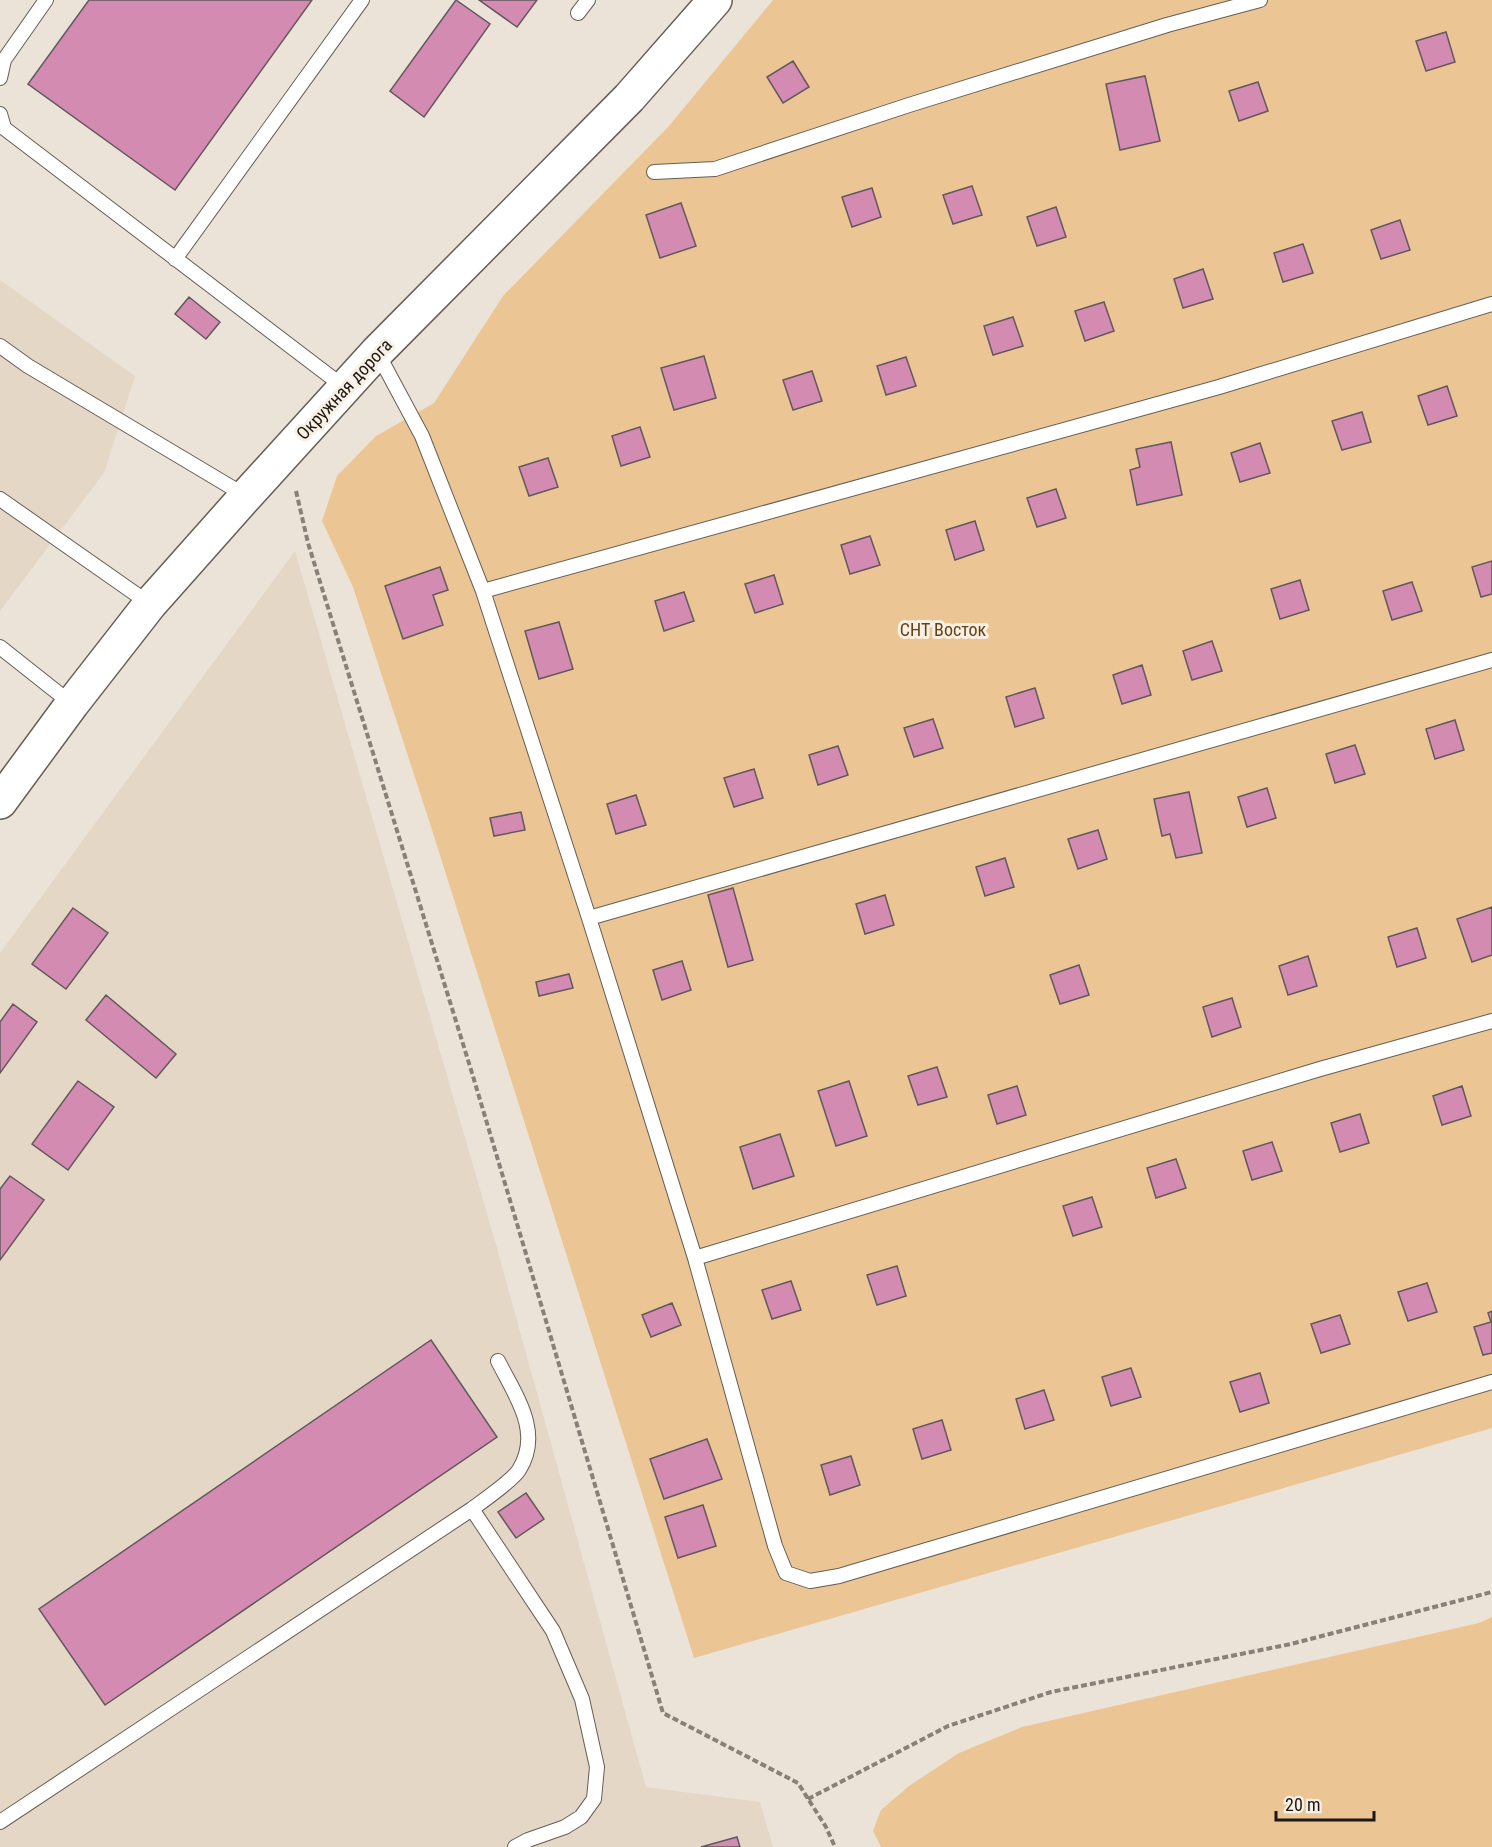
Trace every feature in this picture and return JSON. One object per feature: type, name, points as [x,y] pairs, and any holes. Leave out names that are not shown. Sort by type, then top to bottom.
[{"type":"main road","name":"Окружная дорога","points":[[0,802],[150,604],[287,450],[377,352],[629,98],[715,0]]},
{"type":"lane","points":[[0,78],[4,60],[46,0]]},
{"type":"lane","points":[[175,259],[362,0]]},
{"type":"lane","points":[[578,13],[588,0]]},
{"type":"lane","points":[[654,172],[715,169],[1156,28],[1260,0]]},
{"type":"lane","points":[[0,114],[4,128],[344,387]]},
{"type":"lane","points":[[483,591],[1219,387],[1492,304]]},
{"type":"lane","points":[[0,346],[38,372],[246,496]]},
{"type":"lane","points":[[377,352],[422,436],[483,591],[695,1258],[775,1546],[786,1573],[810,1581],[851,1572],[1492,1382]]},
{"type":"lane","points":[[0,499],[150,604]]},
{"type":"lane","points":[[0,647],[6,659],[72,704]]},
{"type":"lane","points":[[588,918],[1492,660]]},
{"type":"lane","points":[[695,1258],[1320,1069],[1492,1022]]},
{"type":"lane","points":[[2,1817],[472,1509],[519,1471],[529,1446],[528,1421],[498,1361]]},
{"type":"lane","points":[[472,1509],[553,1631],[582,1699],[597,1767],[594,1799],[581,1817],[565,1827],[515,1847]]},
{"type":"path","points":[[287,450],[308,543],[469,1062],[663,1713],[798,1783],[826,1827],[835,1847]]},
{"type":"path","points":[[808,1799],[948,1726],[1051,1692],[1291,1644],[1492,1592]]},
{"type":"shaded area","points":[[0,280],[135,376],[104,473],[0,611]]},
{"type":"shaded area","points":[[295,551],[495,1241],[646,1787],[760,1802],[773,1847],[0,1847],[0,953]]},
{"type":"green space","name":"СНТ Восток","points":[[773,0],[1492,0],[1492,1428],[694,1658],[353,587],[322,521],[337,476],[376,436],[434,403],[503,296],[669,126]]},
{"type":"green space","points":[[1492,1617],[1492,1847],[881,1847],[873,1831],[881,1810],[909,1786],[959,1753],[1022,1727],[1479,1623]]},
{"type":"building","points":[[89,0],[312,0],[175,190],[28,84]]},
{"type":"building","points":[[456,0],[490,24],[424,117],[390,91]]},
{"type":"building","points":[[479,0],[537,0],[517,27]]},
{"type":"building","points":[[1446,32],[1455,62],[1426,71],[1416,41]]},
{"type":"building","points":[[793,61],[809,87],[783,103],[767,77]]},
{"type":"building","points":[[1145,76],[1160,141],[1120,150],[1106,84]]},
{"type":"building","points":[[1258,82],[1268,111],[1239,121],[1229,91]]},
{"type":"building","points":[[972,186],[982,215],[953,224],[943,195]]},
{"type":"building","points":[[872,188],[881,217],[852,227],[842,197]]},
{"type":"building","points":[[681,203],[696,246],[660,258],[646,215]]},
{"type":"building","points":[[1056,207],[1066,237],[1037,246],[1027,217]]},
{"type":"building","points":[[1400,220],[1410,250],[1381,259],[1371,230]]},
{"type":"building","points":[[1303,244],[1313,273],[1283,282],[1274,253]]},
{"type":"building","points":[[1203,269],[1213,299],[1183,308],[1174,279]]},
{"type":"building","points":[[189,297],[220,322],[206,339],[175,314]]},
{"type":"building","points":[[1104,302],[1114,331],[1085,341],[1075,311]]},
{"type":"building","points":[[1013,317],[1023,346],[993,355],[984,326]]},
{"type":"building","points":[[704,356],[716,398],[674,410],[661,368]]},
{"type":"building","points":[[906,357],[916,386],[886,395],[877,366]]},
{"type":"building","points":[[812,371],[822,401],[793,410],[783,380]]},
{"type":"building","points":[[1447,386],[1457,416],[1428,425],[1418,396]]},
{"type":"building","points":[[1362,412],[1371,442],[1342,450],[1332,421]]},
{"type":"building","points":[[640,427],[650,457],[621,466],[612,436]]},
{"type":"building","points":[[1171,442],[1182,495],[1137,505],[1130,470],[1140,467],[1136,449]]},
{"type":"building","points":[[1260,443],[1270,473],[1240,482],[1231,453]]},
{"type":"building","points":[[548,458],[558,487],[529,496],[519,467]]},
{"type":"building","points":[[1056,489],[1066,518],[1037,527],[1027,498]]},
{"type":"building","points":[[975,521],[984,550],[955,560],[946,530]]},
{"type":"building","points":[[870,536],[880,565],[850,574],[841,545]]},
{"type":"building","points":[[1492,561],[1492,594],[1481,597],[1472,567]]},
{"type":"building","points":[[440,567],[448,590],[433,595],[443,625],[403,639],[385,586]]},
{"type":"building","points":[[774,575],[783,604],[755,613],[745,584]]},
{"type":"building","points":[[1300,580],[1309,610],[1280,619],[1271,589]]},
{"type":"building","points":[[1412,582],[1422,611],[1392,620],[1383,591]]},
{"type":"building","points":[[684,592],[694,621],[664,631],[655,601]]},
{"type":"building","points":[[559,622],[573,669],[539,679],[525,631]]},
{"type":"building","points":[[1212,641],[1222,671],[1192,680],[1183,651]]},
{"type":"building","points":[[1142,665],[1151,695],[1122,704],[1113,675]]},
{"type":"building","points":[[1035,688],[1044,718],[1015,727],[1006,697]]},
{"type":"building","points":[[933,719],[943,748],[914,757],[904,728]]},
{"type":"building","points":[[1455,720],[1464,750],[1435,759],[1426,729]]},
{"type":"building","points":[[1355,745],[1365,774],[1335,783],[1326,754]]},
{"type":"building","points":[[838,746],[848,775],[818,785],[809,755]]},
{"type":"building","points":[[754,769],[763,798],[734,807],[724,778]]},
{"type":"building","points":[[1267,788],[1276,818],[1247,827],[1238,797]]},
{"type":"building","points":[[1189,792],[1202,853],[1176,858],[1170,834],[1162,836],[1154,799]]},
{"type":"building","points":[[636,795],[646,825],[616,834],[607,804]]},
{"type":"building","points":[[521,812],[525,830],[494,836],[490,818]]},
{"type":"building","points":[[1098,830],[1107,859],[1078,869],[1068,839]]},
{"type":"building","points":[[1005,858],[1014,887],[985,896],[976,867]]},
{"type":"building","points":[[733,888],[753,960],[728,967],[708,895]]},
{"type":"building","points":[[885,895],[894,925],[865,934],[856,904]]},
{"type":"building","points":[[1492,907],[1492,955],[1472,962],[1457,919]]},
{"type":"building","points":[[73,908],[108,933],[66,989],[32,964]]},
{"type":"building","points":[[1417,928],[1426,958],[1397,967],[1388,937]]},
{"type":"building","points":[[1308,956],[1317,986],[1288,995],[1279,966]]},
{"type":"building","points":[[682,961],[691,990],[662,1000],[653,970]]},
{"type":"building","points":[[1079,965],[1089,995],[1060,1004],[1050,975]]},
{"type":"building","points":[[569,974],[573,988],[539,996],[536,982]]},
{"type":"building","points":[[106,995],[176,1054],[156,1078],[86,1020]]},
{"type":"building","points":[[1232,998],[1241,1027],[1212,1037],[1203,1007]]},
{"type":"building","points":[[13,1004],[37,1022],[0,1073],[0,1022]]},
{"type":"building","points":[[937,1067],[947,1097],[918,1105],[908,1076]]},
{"type":"building","points":[[78,1081],[114,1107],[68,1170],[32,1144]]},
{"type":"building","points":[[849,1081],[867,1136],[836,1146],[818,1091]]},
{"type":"building","points":[[1017,1086],[1026,1115],[997,1124],[988,1095]]},
{"type":"building","points":[[1462,1086],[1471,1116],[1442,1125],[1433,1096]]},
{"type":"building","points":[[1360,1114],[1369,1143],[1340,1152],[1331,1123]]},
{"type":"building","points":[[780,1134],[794,1176],[753,1189],[740,1147]]},
{"type":"building","points":[[1272,1142],[1282,1171],[1252,1180],[1243,1151]]},
{"type":"building","points":[[1176,1159],[1186,1188],[1156,1198],[1147,1168]]},
{"type":"building","points":[[10,1176],[44,1200],[0,1260],[0,1189]]},
{"type":"building","points":[[1092,1197],[1102,1227],[1073,1236],[1063,1206]]},
{"type":"building","points":[[897,1266],[906,1296],[877,1305],[867,1275]]},
{"type":"building","points":[[791,1281],[801,1310],[772,1319],[762,1290]]},
{"type":"building","points":[[1427,1283],[1437,1312],[1408,1321],[1398,1292]]},
{"type":"building","points":[[672,1303],[681,1325],[651,1337],[642,1315]]},
{"type":"building","points":[[1492,1311],[1492,1353],[1483,1355],[1474,1327],[1491,1322],[1488,1313]]},
{"type":"building","points":[[1340,1315],[1350,1344],[1321,1353],[1311,1324]]},
{"type":"building","points":[[431,1340],[497,1437],[105,1705],[39,1609]]},
{"type":"building","points":[[1131,1368],[1141,1397],[1111,1406],[1102,1377]]},
{"type":"building","points":[[1260,1373],[1269,1403],[1240,1412],[1230,1382]]},
{"type":"building","points":[[1044,1390],[1054,1420],[1025,1429],[1016,1399]]},
{"type":"building","points":[[942,1420],[951,1450],[922,1459],[913,1429]]},
{"type":"building","points":[[707,1439],[722,1479],[664,1499],[650,1459]]},
{"type":"building","points":[[851,1456],[860,1485],[830,1495],[821,1465]]},
{"type":"building","points":[[526,1493],[544,1519],[516,1538],[498,1512]]},
{"type":"building","points":[[703,1505],[716,1546],[678,1558],[665,1517]]},
{"type":"building","points":[[737,1837],[740,1847],[701,1847]]}]
